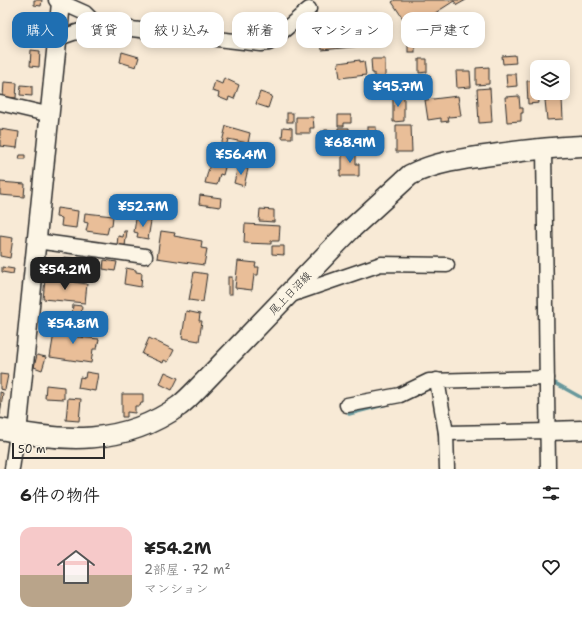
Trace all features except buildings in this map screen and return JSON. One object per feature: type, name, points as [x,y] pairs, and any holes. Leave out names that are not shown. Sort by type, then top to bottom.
[{"type":"main road","name":"尾上日沼線","points":[[8,431],[79,439],[110,436],[136,428],[163,416],[179,406],[203,383],[350,230],[410,174],[420,169],[456,159],[544,148],[582,146]]},
{"type":"street","points":[[59,12],[59,1],[83,12]]},
{"type":"street","points":[[132,29],[261,44],[269,43],[309,9]]},
{"type":"street","points":[[12,469],[8,431],[36,240],[58,48]]},
{"type":"street","points":[[0,103],[51,115]]},
{"type":"street","points":[[544,148],[548,469]]},
{"type":"street","points":[[36,240],[145,256]]},
{"type":"street","points":[[286,297],[381,264],[447,265]]},
{"type":"street","points":[[347,405],[400,395],[421,384],[437,380],[547,378]]},
{"type":"street","points":[[437,380],[446,433],[447,469]]},
{"type":"street","points":[[446,433],[582,430]]},
{"type":"waterway","points":[[555,383],[582,398]]},
{"type":"waterway","points":[[349,414],[395,402]]}]
